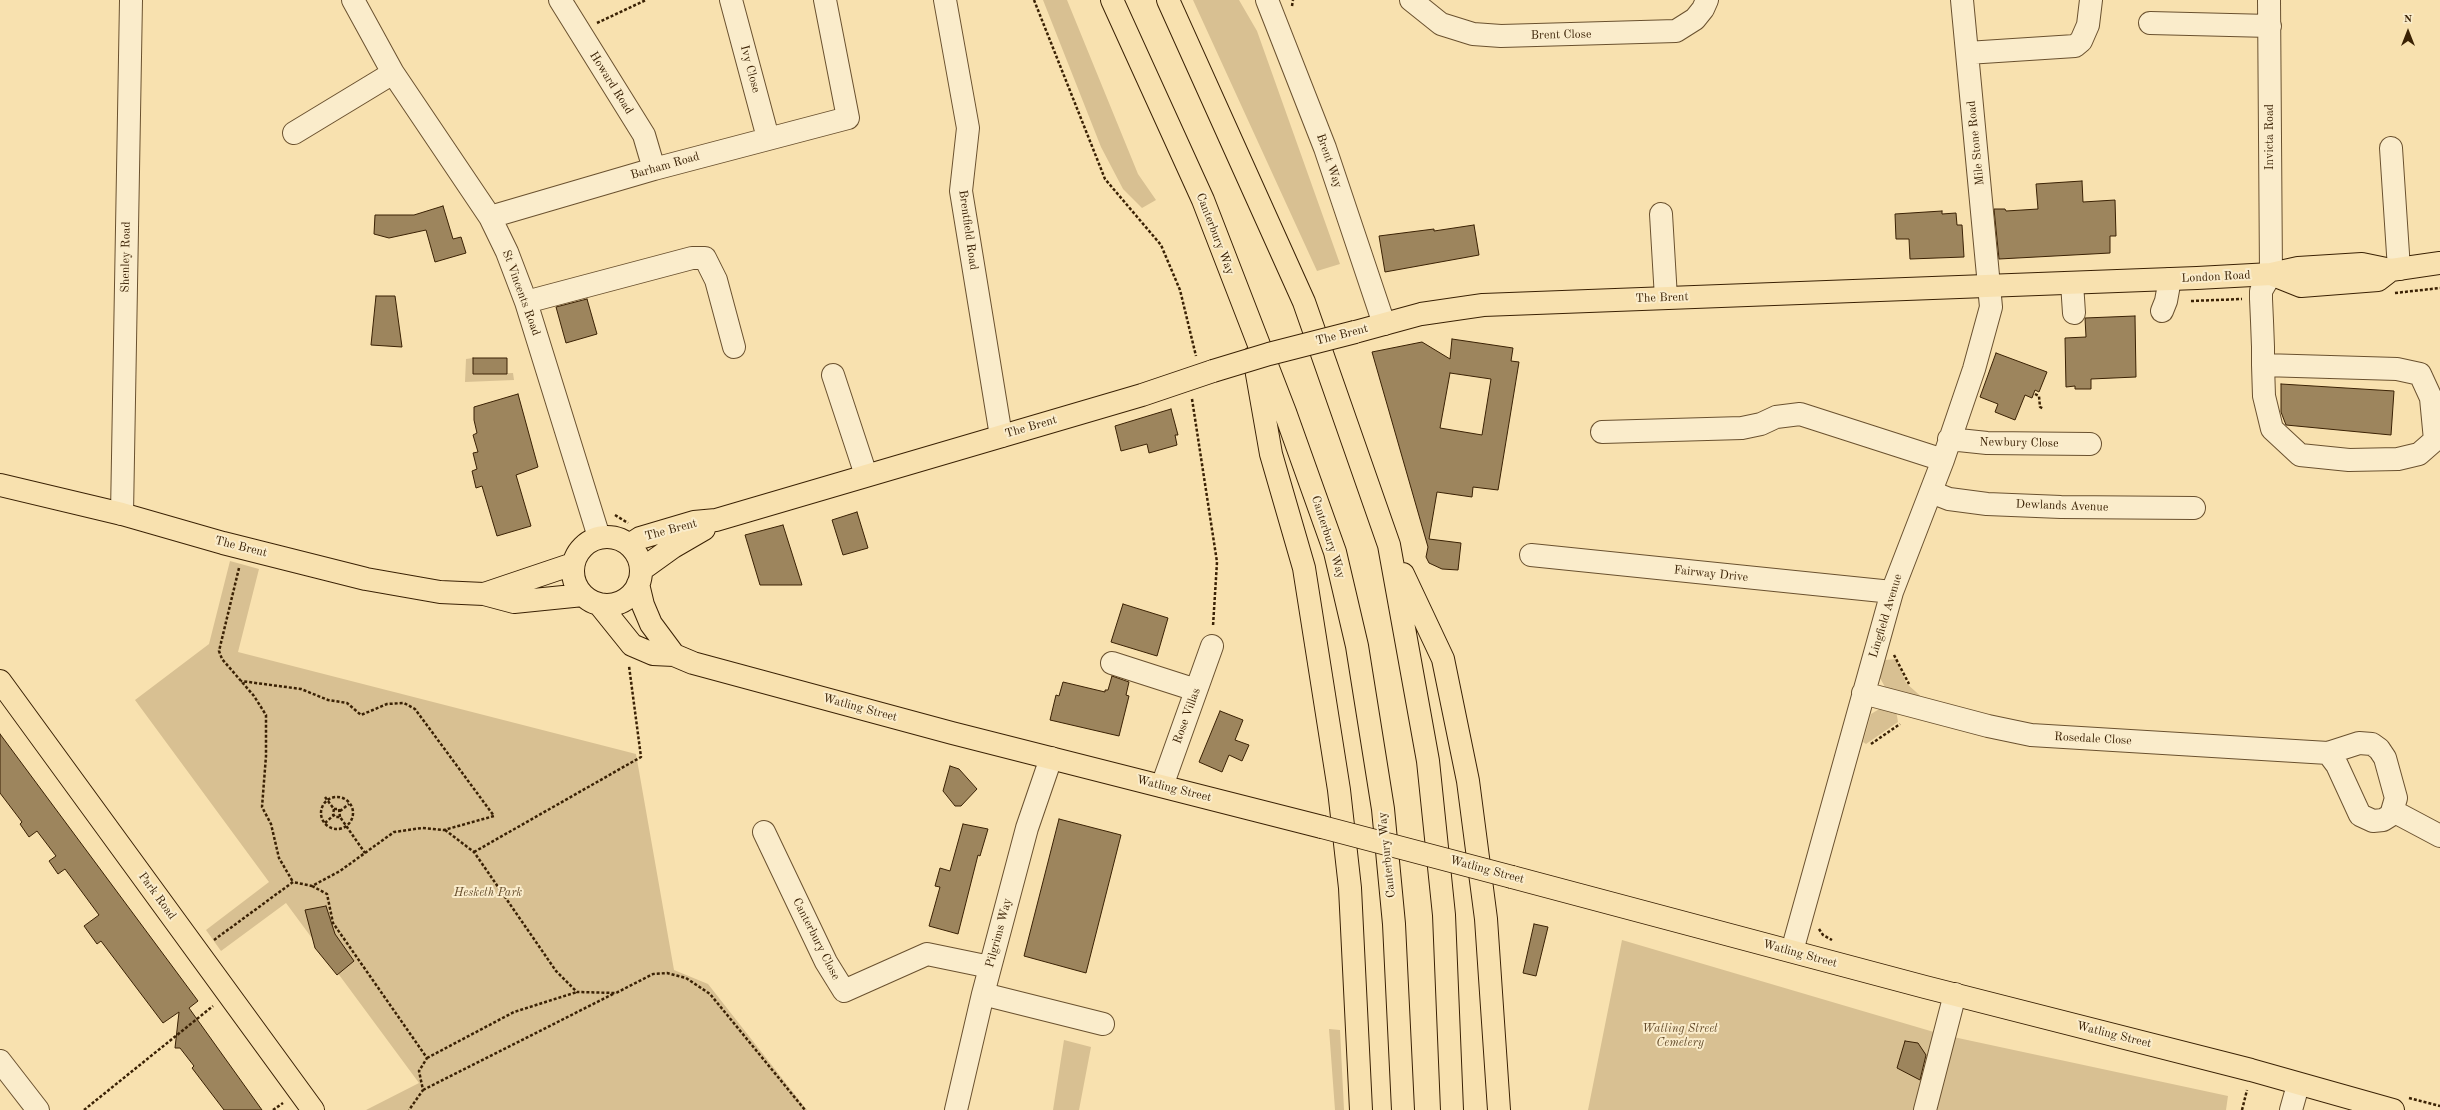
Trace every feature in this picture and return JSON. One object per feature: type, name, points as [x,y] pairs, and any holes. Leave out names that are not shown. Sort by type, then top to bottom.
[{"type":"main road","name":"Canterbury Way","points":[[1112,0],[1203,200],[1285,412],[1335,552],[1357,646],[1383,809],[1394,924],[1403,1110]]},
{"type":"main road","points":[[1168,0],[1304,302],[1389,545],[1443,659],[1468,781],[1486,919],[1499,1110]]},
{"type":"main road","points":[[2271,274],[2301,286],[2378,280],[2395,270],[2439,267]]},
{"type":"main road","name":"London Road","points":[[1990,286],[2271,274]]},
{"type":"main road","name":"The Brent","points":[[599,537],[614,538],[631,534],[640,538],[694,522],[716,520],[1001,436],[1269,354],[1421,314],[1479,305],[1990,286]]},
{"type":"main road","points":[[1249,320],[1264,421],[1271,454],[1304,568],[1339,790],[1350,888],[1361,1110]]},
{"type":"main road","name":"The Brent","points":[[0,485],[122,514],[244,548],[366,579],[429,590],[484,594],[514,602],[591,600],[606,606],[624,602],[632,594],[639,577],[638,555],[631,534]]},
{"type":"main road","name":"The Brent","points":[[639,577],[673,547],[702,531],[716,520]]},
{"type":"main road","points":[[591,600],[575,582],[573,564],[583,545],[599,537]]},
{"type":"main road","points":[[1389,545],[1428,761],[1444,915],[1452,1110]]},
{"type":"main road","name":"The Brent","points":[[484,594],[514,582],[545,576],[573,564]]},
{"type":"main road","points":[[639,577],[643,605],[651,624],[674,655]]},
{"type":"main road","name":"Watling Street","points":[[591,600],[632,645],[653,654],[674,655],[693,663],[1051,758],[1322,827],[1955,994],[2251,1070],[2298,1085],[2398,1103]]},
{"type":"main road","name":"Park Road","points":[[0,681],[229,994],[306,1107]]},
{"type":"street","name":"Shenley Road","points":[[122,514],[131,0]]},
{"type":"street","name":"St Vincents Road","points":[[353,0],[394,73],[490,217],[507,252],[526,302],[599,537]]},
{"type":"street","name":"Howard Road","points":[[560,0],[578,32],[644,135],[654,169]]},
{"type":"street","name":"Ivy Close","points":[[731,0],[768,138]]},
{"type":"street","name":"Barham Road","points":[[490,217],[654,169],[848,118],[825,0]]},
{"type":"street","name":"Brentfield Road","points":[[945,0],[968,128],[961,191],[1001,436]]},
{"type":"street","name":"Brent Close","points":[[1411,0],[1441,24],[1473,34],[1501,36],[1676,31],[1695,19],[1703,9],[1707,0]]},
{"type":"street","name":"Mile Stone Road","points":[[1962,0],[1990,286]]},
{"type":"street","points":[[1967,53],[2075,46],[2081,40],[2088,25],[2091,0]]},
{"type":"street","name":"Invicta Road","points":[[2269,0],[2271,274]]},
{"type":"street","name":"Brent Way","points":[[1268,1],[1324,148],[1384,324]]},
{"type":"street","points":[[2150,23],[2270,26]]},
{"type":"street","points":[[294,133],[394,73]]},
{"type":"street","points":[[2391,148],[2395,270]]},
{"type":"street","points":[[1661,214],[1666,298]]},
{"type":"street","points":[[526,302],[692,258],[705,258],[716,280],[734,347]]},
{"type":"street","points":[[2263,365],[2397,369],[2420,374],[2431,398],[2435,440],[2419,454],[2398,460],[2349,460],[2300,455],[2272,429],[2264,396],[2263,365],[2262,299],[2262,291],[2271,274]]},
{"type":"street","points":[[2164,306],[2170,279]]},
{"type":"street","points":[[2072,283],[2074,314]]},
{"type":"street","name":"Lingfield Avenue","points":[[1792,951],[1892,592],[1943,460],[1974,369],[1991,307],[1990,286]]},
{"type":"street","points":[[833,375],[866,475]]},
{"type":"street","points":[[1602,432],[1742,428],[1761,424],[1776,417],[1800,414],[1943,460]]},
{"type":"street","name":"Newbury Close","points":[[1949,439],[1987,443],[2090,444]]},
{"type":"street","name":"Dewlands Avenue","points":[[1931,492],[1949,498],[1987,504],[2060,507],[2194,508]]},
{"type":"street","name":"Fairway Drive","points":[[1531,555],[1892,592]]},
{"type":"street","name":"Rose Villas","points":[[1162,786],[1212,646]]},
{"type":"street","points":[[1112,663],[1196,690]]},
{"type":"street","name":"Rosedale Close","points":[[1863,693],[1988,726],[2031,735],[2328,753],[2359,743],[2372,744],[2377,747],[2385,758],[2396,798],[2394,811]]},
{"type":"street","points":[[2328,753],[2336,765],[2356,810],[2362,817],[2380,821],[2387,818],[2394,811],[2440,836]]},
{"type":"street","name":"Pilgrims Way","points":[[956,1110],[983,994],[1028,822],[1051,758]]},
{"type":"street","name":"Canterbury Close","points":[[764,832],[826,962],[844,991],[927,954],[990,967]]},
{"type":"street","points":[[983,994],[1103,1024]]},
{"type":"street","points":[[1925,1110],[1955,994]]},
{"type":"street","points":[[0,1061],[38,1110]]},
{"type":"street","points":[[2291,1110],[2298,1085]]},
{"type":"path","points":[[578,32],[646,0]]},
{"type":"path","points":[[1034,0],[1105,179],[1161,245],[1180,290],[1204,375],[1191,396],[1217,562],[1212,646]]},
{"type":"path","points":[[2390,294],[2440,288]]},
{"type":"path","points":[[2164,306],[2262,299]]},
{"type":"path","points":[[2034,394],[2040,396],[2040,407],[2044,409]]},
{"type":"path","points":[[612,513],[622,521],[631,534]]},
{"type":"path","points":[[244,548],[218,651],[222,659],[241,681],[266,715],[262,806],[271,824],[279,858],[293,882],[312,886],[327,894],[333,923],[427,1058]]},
{"type":"path","points":[[474,852],[641,757],[629,662]]},
{"type":"path","points":[[241,681],[301,689],[328,700],[347,703],[361,715],[387,704],[404,703],[415,709],[494,816],[444,830],[422,828],[394,832],[340,872],[312,886]]},
{"type":"path","points":[[335,796],[345,798],[353,810],[352,822],[339,830],[330,828],[324,823],[319,814],[323,804],[328,801],[335,796]]},
{"type":"path","points":[[325,797],[334,809],[340,811]]},
{"type":"path","points":[[340,811],[349,804]]},
{"type":"path","points":[[334,809],[334,815]]},
{"type":"path","points":[[340,811],[340,817],[364,854]]},
{"type":"path","points":[[324,823],[334,815]]},
{"type":"path","points":[[334,815],[340,817]]},
{"type":"path","points":[[444,830],[474,852],[556,971],[577,992]]},
{"type":"path","points":[[198,952],[293,882]]},
{"type":"path","points":[[1815,924],[1823,935],[1838,944]]},
{"type":"path","points":[[409,1110],[423,1090],[653,974],[667,973],[686,978],[710,994],[805,1110]]},
{"type":"path","points":[[423,1090],[419,1071],[427,1058],[514,1012],[577,992],[616,993]]},
{"type":"path","points":[[84,1110],[229,994]]},
{"type":"path","points":[[2398,1103],[2440,1106]]},
{"type":"green space","points":[[1043,0],[1067,0],[1138,174],[1156,200],[1142,208],[1123,189],[1101,147]]},
{"type":"green space","points":[[1193,0],[1239,0],[1257,31],[1340,264],[1317,271]]},
{"type":"green space","points":[[473,358],[473,374],[513,373],[514,380],[465,382],[466,359]]},
{"type":"green space","name":"Hesketh Park","points":[[230,561],[259,569],[238,652],[636,754],[674,970],[708,984],[807,1110],[366,1110],[419,1083],[286,903],[221,951],[206,930],[269,882],[135,700],[209,644]]},
{"type":"green space","points":[[1896,659],[1906,683],[1925,700],[1889,691],[1885,687],[1880,678],[1885,660]]},
{"type":"green space","points":[[1881,708],[1896,710],[1898,722],[1866,744],[1863,742],[1871,714]]},
{"type":"green space","name":"Watling Street Cemetery","points":[[1622,940],[1944,1035],[2228,1096],[2226,1110],[1588,1110]]},
{"type":"green space","points":[[1329,1029],[1340,1030],[1344,1110],[1335,1110]]},
{"type":"green space","points":[[1064,1040],[1091,1047],[1079,1110],[1053,1110]]},
{"type":"building","points":[[2082,181],[2083,202],[2115,200],[2116,236],[2110,236],[2110,253],[1999,259],[1994,209],[2005,209],[2006,211],[2038,209],[2036,184]]},
{"type":"building","points":[[443,206],[453,239],[461,237],[466,253],[435,262],[426,230],[389,238],[374,234],[375,215],[414,215]]},
{"type":"building","points":[[1942,211],[1942,214],[1956,213],[1957,225],[1962,225],[1964,257],[1910,259],[1909,239],[1896,239],[1895,214]]},
{"type":"building","points":[[1474,225],[1479,255],[1385,272],[1379,236],[1434,229],[1434,231]]},
{"type":"building","points":[[376,296],[395,296],[402,347],[371,345]]},
{"type":"building","points":[[587,299],[597,334],[566,343],[556,307]]},
{"type":"building","points":[[2135,316],[2136,377],[2091,379],[2091,389],[2075,389],[2075,386],[2066,387],[2065,338],[2086,337],[2085,318]]},
{"type":"building","points":[[1452,339],[1513,348],[1511,361],[1519,362],[1498,490],[1473,487],[1472,497],[1437,492],[1429,539],[1461,543],[1458,570],[1442,569],[1429,563],[1426,557],[1428,547],[1372,352],[1422,342],[1450,359]],"holes":[[[1450,373],[1491,379],[1482,435],[1440,428]]]},
{"type":"building","points":[[1996,353],[2047,372],[2039,392],[2035,390],[2032,398],[2025,395],[2015,420],[1995,412],[1998,404],[1980,397]]},
{"type":"building","points":[[473,358],[507,358],[507,374],[473,374]]},
{"type":"building","points":[[2281,384],[2394,391],[2391,435],[2286,425],[2281,412]]},
{"type":"building","points":[[518,394],[538,467],[516,475],[531,526],[497,536],[482,486],[476,488],[472,471],[477,469],[473,453],[478,452],[473,435],[477,433],[474,420],[474,407]]},
{"type":"building","points":[[1171,409],[1178,435],[1175,435],[1177,445],[1149,453],[1147,444],[1121,451],[1115,426]]},
{"type":"building","points":[[857,512],[868,548],[843,555],[832,520]]},
{"type":"building","points":[[783,525],[802,585],[760,585],[745,535]]},
{"type":"building","points":[[1123,604],[1168,618],[1157,656],[1111,642]]},
{"type":"building","points":[[1112,676],[1129,682],[1126,695],[1129,696],[1119,736],[1050,720],[1056,695],[1059,696],[1063,682],[1105,692],[1105,690],[1108,690]]},
{"type":"building","points":[[1220,711],[1243,720],[1235,740],[1249,745],[1242,761],[1229,755],[1222,772],[1199,762]]},
{"type":"building","points":[[0,734],[198,1001],[189,1008],[262,1110],[224,1110],[192,1068],[194,1066],[180,1048],[175,1048],[179,1012],[163,1023],[101,941],[97,944],[84,926],[99,915],[65,869],[58,874],[49,861],[56,856],[37,831],[29,837],[20,824],[22,822],[0,793]]},
{"type":"building","points":[[950,766],[959,769],[977,789],[961,806],[955,806],[943,791]]},
{"type":"building","points":[[1059,819],[1121,835],[1086,973],[1024,956]]},
{"type":"building","points":[[963,824],[988,829],[980,856],[978,855],[958,934],[929,926],[940,887],[935,886],[940,868],[950,871]]},
{"type":"building","points":[[326,906],[335,934],[354,961],[337,975],[315,948],[305,910]]},
{"type":"building","points":[[1534,924],[1548,927],[1536,976],[1523,973]]},
{"type":"building","points":[[1905,1041],[1918,1043],[1926,1055],[1920,1080],[1897,1068]]}]
